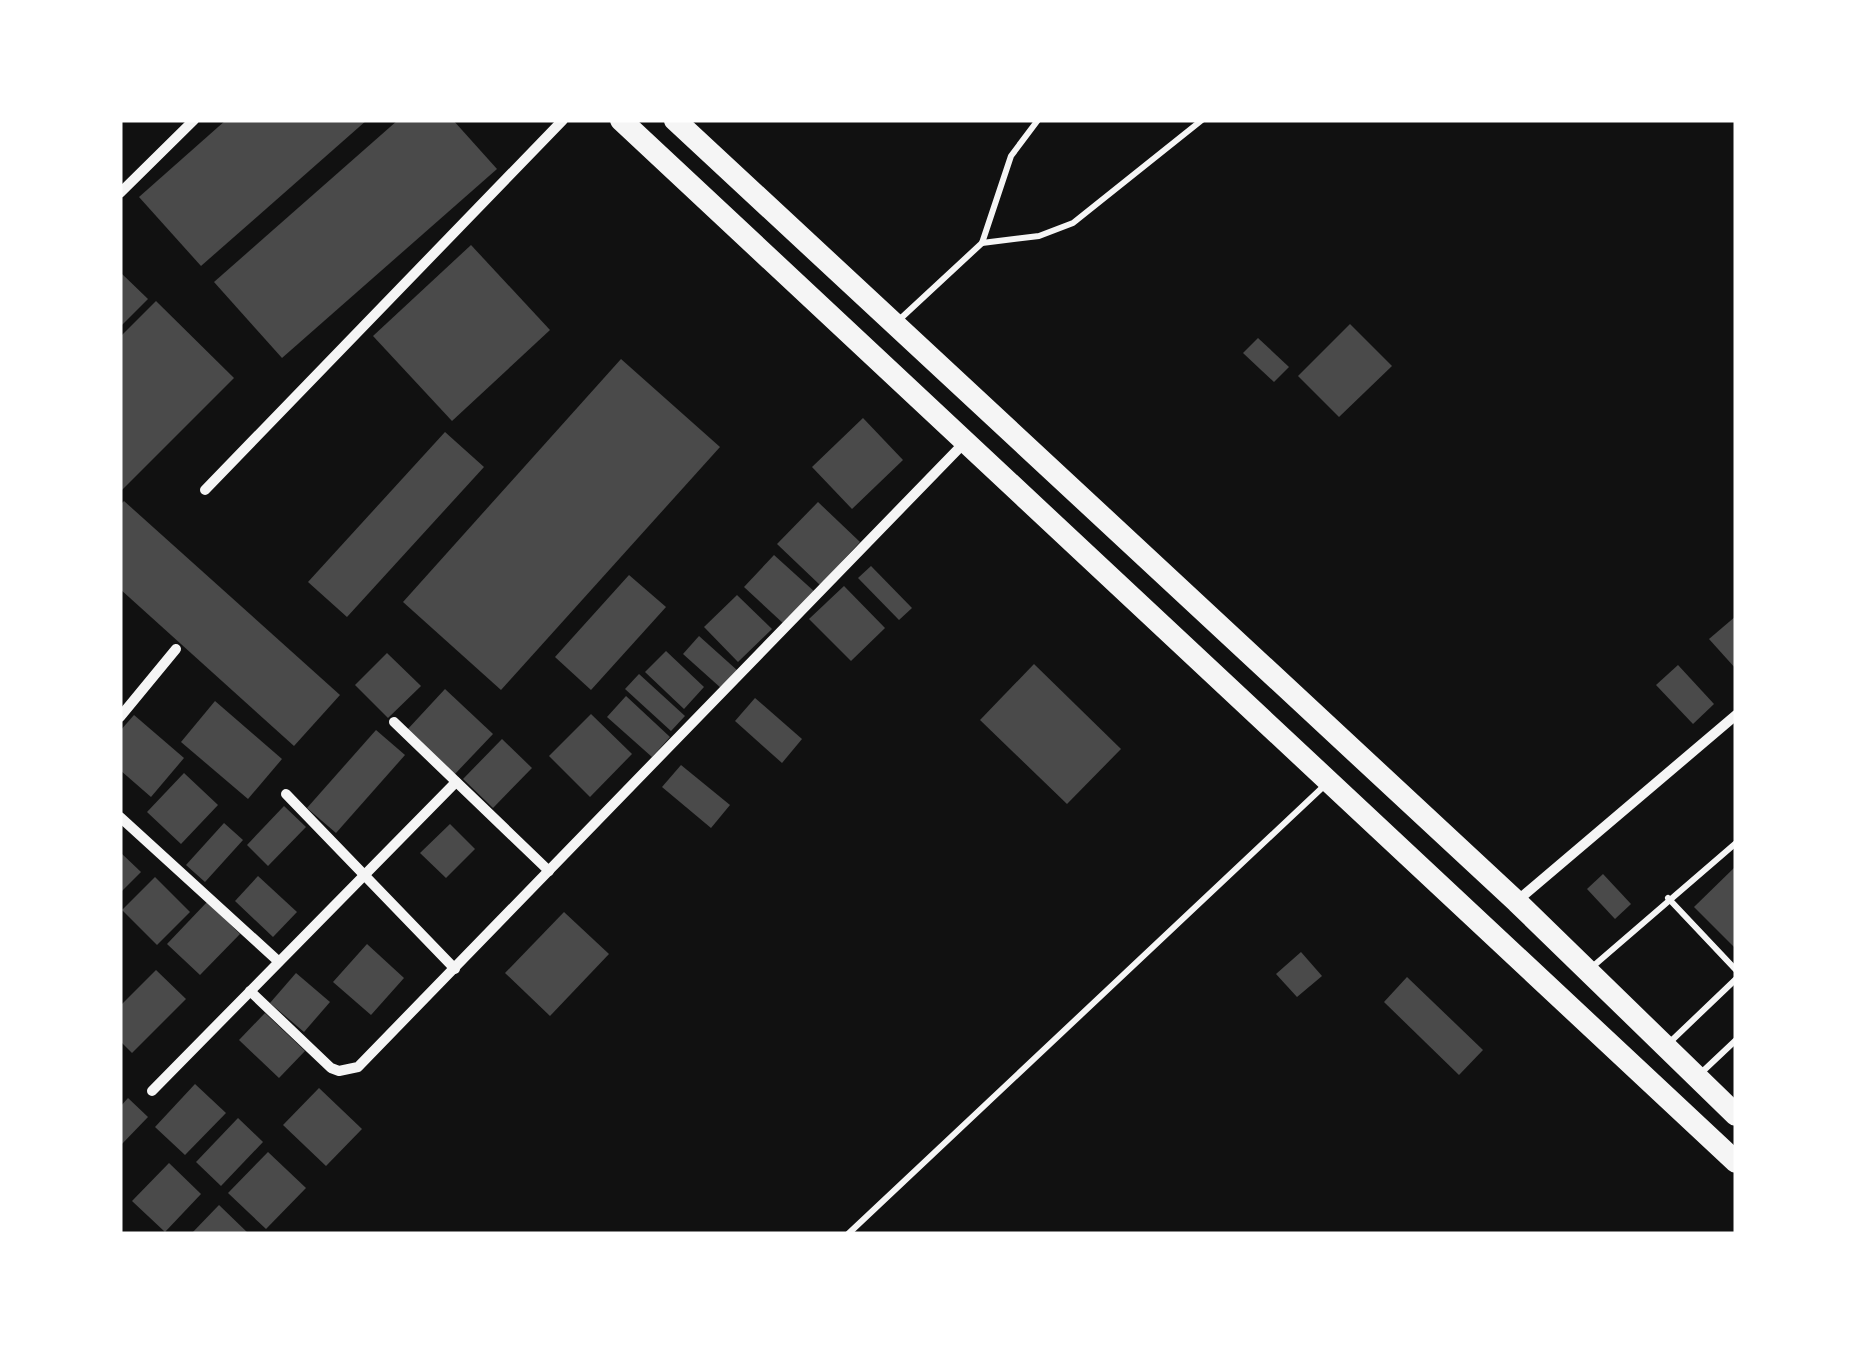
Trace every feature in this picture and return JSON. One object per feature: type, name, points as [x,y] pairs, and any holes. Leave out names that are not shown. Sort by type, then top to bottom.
[{"type":"highway","points":[[621,120],[1736,1162]]},
{"type":"highway","points":[[675,120],[1516,902],[1736,1115]]},
{"type":"street","points":[[120,193],[194,120]]},
{"type":"street","points":[[205,490],[563,120]]},
{"type":"street","points":[[250,991],[331,1068],[349,1071],[455,969],[967,440]]},
{"type":"street","points":[[120,717],[176,649]]},
{"type":"street","points":[[1516,902],[1736,715]]},
{"type":"street","points":[[394,722],[549,871]]},
{"type":"street","points":[[152,1091],[456,782]]},
{"type":"street","points":[[286,794],[455,969]]},
{"type":"street","points":[[120,817],[278,961]]},
{"type":"lane","points":[[895,324],[982,242],[1011,156],[1038,120]]},
{"type":"lane","points":[[982,242],[1039,236],[1073,223],[1202,120]]},
{"type":"lane","points":[[848,1234],[1329,782]]},
{"type":"lane","points":[[1586,972],[1668,898],[1736,844]]},
{"type":"lane","points":[[1668,898],[1736,970]]},
{"type":"lane","points":[[1664,1048],[1736,979]]},
{"type":"lane","points":[[1696,1078],[1736,1040]]},
{"type":"building","points":[[226,120],[367,120],[201,266],[139,197]]},
{"type":"building","points":[[398,120],[453,120],[497,169],[282,358],[214,282]]},
{"type":"building","points":[[471,245],[550,330],[452,421],[373,336]]},
{"type":"building","points":[[120,272],[148,299],[120,327]]},
{"type":"building","points":[[156,301],[234,378],[120,492],[120,337]]},
{"type":"building","points":[[1350,324],[1392,366],[1339,417],[1298,376]]},
{"type":"building","points":[[1258,338],[1289,367],[1274,382],[1243,353]]},
{"type":"building","points":[[621,359],[720,447],[501,690],[403,602]]},
{"type":"building","points":[[863,418],[903,460],[852,509],[812,467]]},
{"type":"building","points":[[445,432],[484,467],[347,617],[308,582]]},
{"type":"building","points":[[124,501],[340,695],[294,746],[120,589],[120,505]]},
{"type":"building","points":[[818,502],[860,542],[820,585],[777,544]]},
{"type":"building","points":[[774,555],[816,593],[785,625],[744,587]]},
{"type":"building","points":[[871,566],[912,608],[899,620],[858,578]]},
{"type":"building","points":[[629,575],[666,607],[591,690],[555,657]]},
{"type":"building","points":[[844,586],[885,628],[851,661],[809,619]]},
{"type":"building","points":[[737,595],[772,629],[738,662],[704,627]]},
{"type":"building","points":[[1736,616],[1736,669],[1709,639]]},
{"type":"building","points":[[699,636],[738,671],[722,689],[683,654]]},
{"type":"building","points":[[666,651],[704,687],[684,709],[645,672]]},
{"type":"building","points":[[387,653],[421,686],[388,718],[355,685]]},
{"type":"building","points":[[1034,664],[1121,749],[1067,804],[980,720]]},
{"type":"building","points":[[1678,665],[1714,704],[1693,724],[1656,685]]},
{"type":"building","points":[[639,674],[685,716],[671,731],[625,689]]},
{"type":"building","points":[[445,689],[493,734],[454,775],[407,730]]},
{"type":"building","points":[[626,696],[670,737],[652,757],[607,717]]},
{"type":"building","points":[[755,698],[802,739],[782,763],[735,721]]},
{"type":"building","points":[[215,701],[282,759],[248,799],[181,742]]},
{"type":"building","points":[[591,714],[632,754],[590,797],[549,756]]},
{"type":"building","points":[[134,715],[184,758],[151,797],[120,770],[120,731]]},
{"type":"building","points":[[376,730],[405,755],[336,833],[307,808]]},
{"type":"building","points":[[502,739],[532,768],[493,808],[463,779]]},
{"type":"building","points":[[681,765],[730,805],[711,828],[662,787]]},
{"type":"building","points":[[184,773],[218,805],[181,844],[147,812]]},
{"type":"building","points":[[284,806],[306,827],[268,866],[247,845]]},
{"type":"building","points":[[224,823],[243,840],[205,882],[186,865]]},
{"type":"building","points":[[450,824],[475,849],[446,878],[420,853]]},
{"type":"building","points":[[120,852],[141,872],[120,893]]},
{"type":"building","points":[[1736,866],[1736,949],[1694,907]]},
{"type":"building","points":[[1603,874],[1631,904],[1615,919],[1587,889]]},
{"type":"building","points":[[258,876],[297,912],[273,937],[235,901]]},
{"type":"building","points":[[155,877],[190,912],[157,945],[122,910]]},
{"type":"building","points":[[207,902],[240,934],[200,975],[167,944]]},
{"type":"building","points":[[564,912],[609,954],[550,1016],[505,973]]},
{"type":"building","points":[[367,944],[404,978],[371,1015],[333,982]]},
{"type":"building","points":[[1301,952],[1322,976],[1297,997],[1276,974]]},
{"type":"building","points":[[156,970],[186,999],[132,1053],[120,1041],[120,1006]]},
{"type":"building","points":[[296,973],[330,1002],[304,1032],[270,1003]]},
{"type":"building","points":[[1407,977],[1483,1050],[1459,1075],[1384,1002]]},
{"type":"building","points":[[265,1013],[305,1051],[279,1078],[239,1040]]},
{"type":"building","points":[[195,1084],[226,1113],[185,1155],[155,1127]]},
{"type":"building","points":[[319,1088],[362,1129],[326,1166],[283,1125]]},
{"type":"building","points":[[128,1098],[148,1117],[120,1146],[120,1107]]},
{"type":"building","points":[[238,1118],[263,1142],[221,1186],[196,1162]]},
{"type":"building","points":[[268,1152],[306,1188],[266,1229],[228,1193]]},
{"type":"building","points":[[169,1163],[201,1194],[165,1232],[132,1201]]},
{"type":"building","points":[[219,1205],[249,1234],[191,1234]]}]
